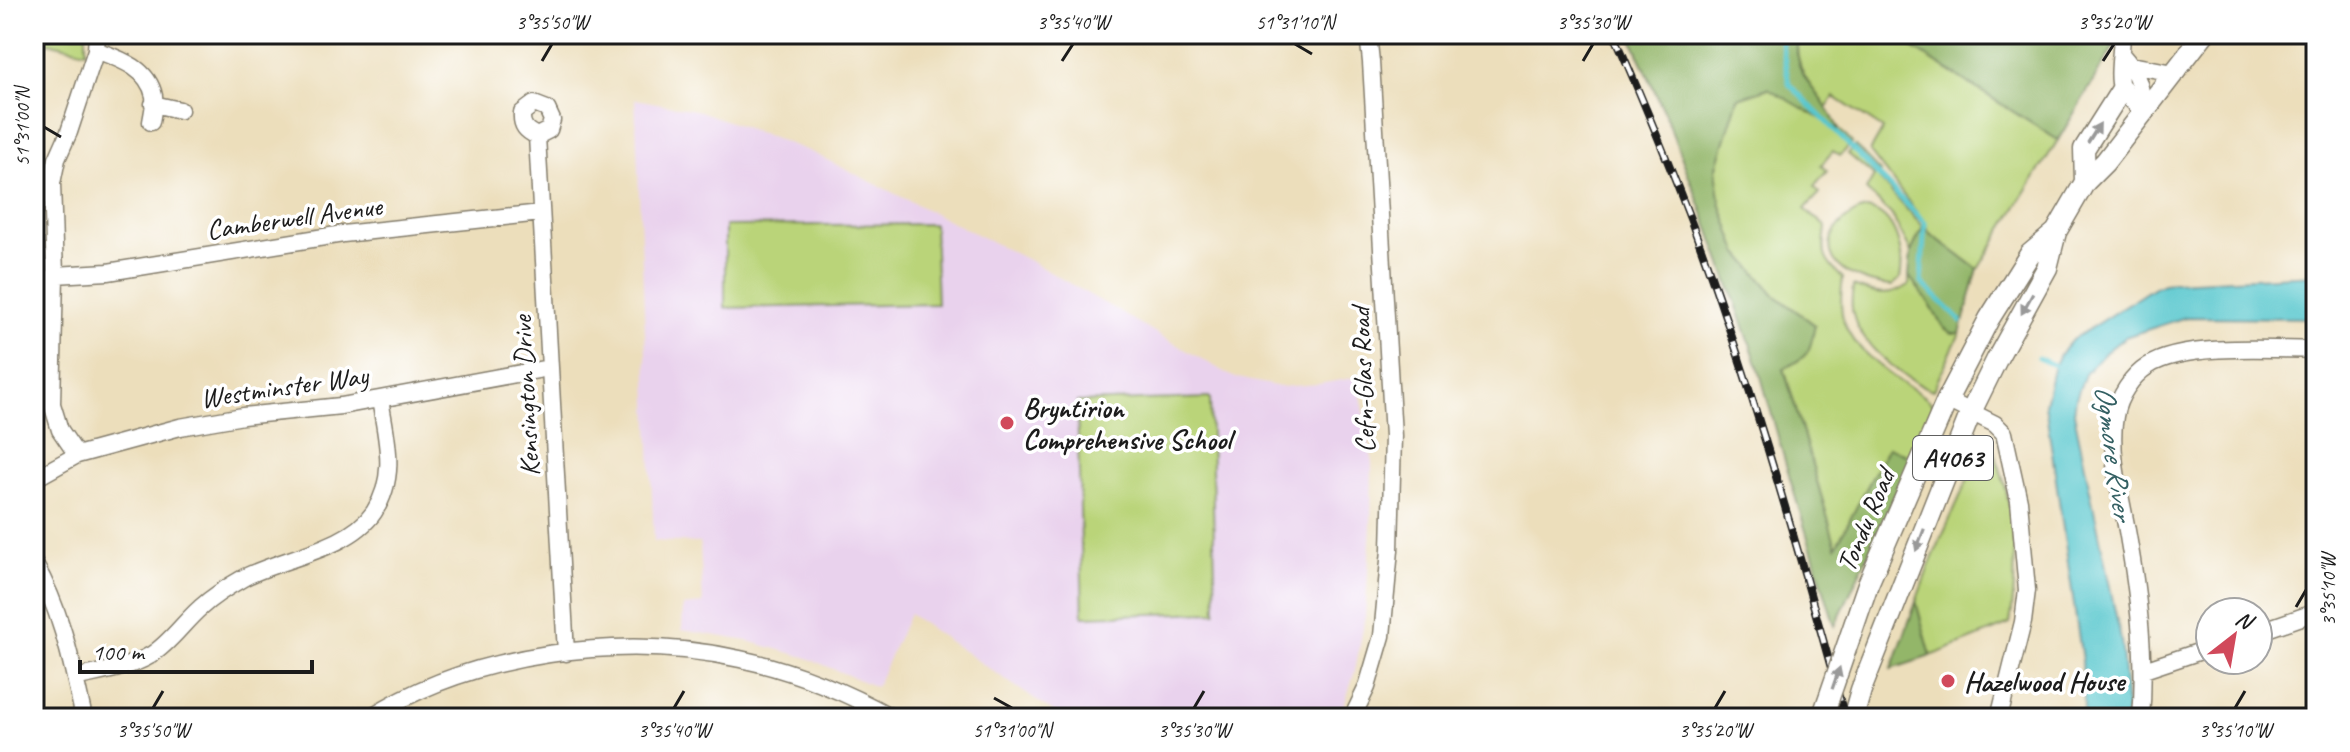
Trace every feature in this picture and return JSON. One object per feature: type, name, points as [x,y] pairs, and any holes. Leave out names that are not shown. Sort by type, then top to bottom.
[{"type":"main road","name":"A4063","points":[[2144,112],[2204,34]]},
{"type":"main road","points":[[2085,182],[2084,149],[2122,89]]},
{"type":"main road","name":"Tondu Road","points":[[1853,718],[1861,690],[1971,412],[2047,268],[2056,232],[2085,182],[2144,112]]},
{"type":"main road","name":"Tondu Road","points":[[1822,718],[1868,584],[1947,400],[1989,319],[2030,254],[2056,232]]},
{"type":"street","name":"Cefn-Glas Road","points":[[1352,718],[1371,677],[1382,636],[1390,550],[1393,436],[1368,34]]},
{"type":"street","points":[[2122,34],[2127,60],[2142,87],[2144,112]]},
{"type":"street","points":[[77,455],[60,430],[52,404],[55,275],[52,183],[57,159],[69,132],[97,42],[144,74],[154,98],[151,122]]},
{"type":"street","points":[[2127,60],[2174,73]]},
{"type":"street","points":[[2127,60],[2119,72],[2122,89],[2144,112]]},
{"type":"street","points":[[153,104],[180,110]]},
{"type":"street","name":"Kensington Drive","points":[[537,136],[566,653]]},
{"type":"street","name":"Camberwell Avenue","points":[[55,275],[108,272],[343,234],[541,213]]},
{"type":"street","points":[[2141,718],[2144,670],[2132,554],[2114,451],[2116,411],[2128,385],[2148,366],[2177,356],[2238,348],[2316,350]]},
{"type":"street","name":"Westminster Way","points":[[34,479],[77,455],[180,427],[243,416],[341,406],[549,368]]},
{"type":"street","points":[[75,678],[137,662],[154,653],[200,607],[229,586],[281,561],[337,543],[361,528],[380,502],[390,460],[380,399]]},
{"type":"street","points":[[1947,400],[1995,424],[2004,433],[2013,467],[2027,590],[2025,611],[1999,718]]},
{"type":"street","points":[[34,563],[62,623],[84,718]]},
{"type":"street","points":[[2274,626],[2316,612]]},
{"type":"street","points":[[369,718],[395,702],[445,681],[500,664],[566,653],[630,648],[707,653],[740,659],[807,679],[893,718]]},
{"type":"street","points":[[2144,670],[2194,653]]},
{"type":"shaded area","name":"Bryntirion Comprehensive School","points":[[635,99],[700,111],[811,152],[1032,262],[1233,377],[1280,387],[1358,377],[1372,459],[1371,527],[1365,617],[1355,671],[1340,718],[1062,718],[909,614],[876,687],[805,657],[748,641],[682,630],[683,606],[703,604],[700,543],[654,541]]},
{"type":"green space","points":[[34,34],[86,34],[86,51],[34,39]]},
{"type":"green space","points":[[1630,34],[1798,34],[1797,57],[1803,74],[1840,130],[1768,88],[1738,98],[1716,170],[1721,206],[1738,252],[1776,296],[1815,325],[1807,353],[1784,369],[1836,546],[1888,447],[1913,457],[1835,626],[1758,366],[1710,231]]},
{"type":"green space","points":[[1798,34],[1891,34],[2058,140],[1978,269],[1929,233],[1925,223],[1870,152],[1883,129],[1834,97],[1827,108],[1820,99],[1800,65]]},
{"type":"green space","points":[[1891,34],[2115,34],[2116,43],[2058,140]]},
{"type":"green space","points":[[1769,88],[1840,130],[1852,143],[1840,156],[1833,151],[1821,165],[1827,171],[1814,187],[1820,193],[1805,209],[1826,227],[1825,255],[1843,278],[1841,309],[1850,335],[1877,364],[1934,406],[1913,457],[1888,448],[1836,547],[1784,368],[1815,325],[1776,296],[1738,252],[1721,206],[1716,170],[1738,98]]},
{"type":"green space","points":[[1855,146],[1880,172],[1879,179],[1923,227],[1911,252],[1891,214],[1866,190],[1874,176],[1848,154]]},
{"type":"green space","points":[[1866,209],[1885,218],[1896,236],[1901,269],[1900,279],[1892,286],[1853,275],[1835,261],[1831,252],[1837,228],[1850,216]]},
{"type":"green space","points":[[1925,223],[1929,233],[1978,269],[1960,333],[1952,333],[1943,327],[1909,276],[1911,252]]},
{"type":"green space","points":[[934,224],[937,304],[725,308],[725,226]]},
{"type":"green space","points":[[1909,276],[1943,327],[1952,333],[1960,333],[1933,390],[1898,371],[1875,351],[1859,329],[1853,314],[1853,286],[1888,294],[1909,285]]},
{"type":"green space","points":[[1210,398],[1216,612],[1083,616],[1077,402]]},
{"type":"green space","points":[[1983,445],[1993,449],[2010,513],[2014,580],[2010,624],[1931,656],[1916,602]]},
{"type":"green space","points":[[1916,602],[1931,656],[1892,669]]},
{"type":"water","points":[[2316,275],[2316,318],[2186,317],[2125,337],[2102,355],[2085,374],[2074,413],[2121,640],[2127,706],[2125,718],[2082,718],[2082,660],[2045,404],[2060,354],[2072,340],[2156,286],[2173,282]]},
{"type":"waterway","points":[[1780,34],[1789,84],[1925,223],[1921,282],[1961,321]]},
{"type":"waterway","points":[[2038,358],[2058,367]]},
{"type":"railway","points":[[1614,34],[1670,167],[1741,364],[1845,718]]},
{"type":"place","name":"Bryntirion Comprehensive School","points":[[1007,423]]},
{"type":"place","name":"Hazelwood House","points":[[1948,681]]},
{"type":"water label","name":"Ogmore River","points":[[2114,452]]}]
